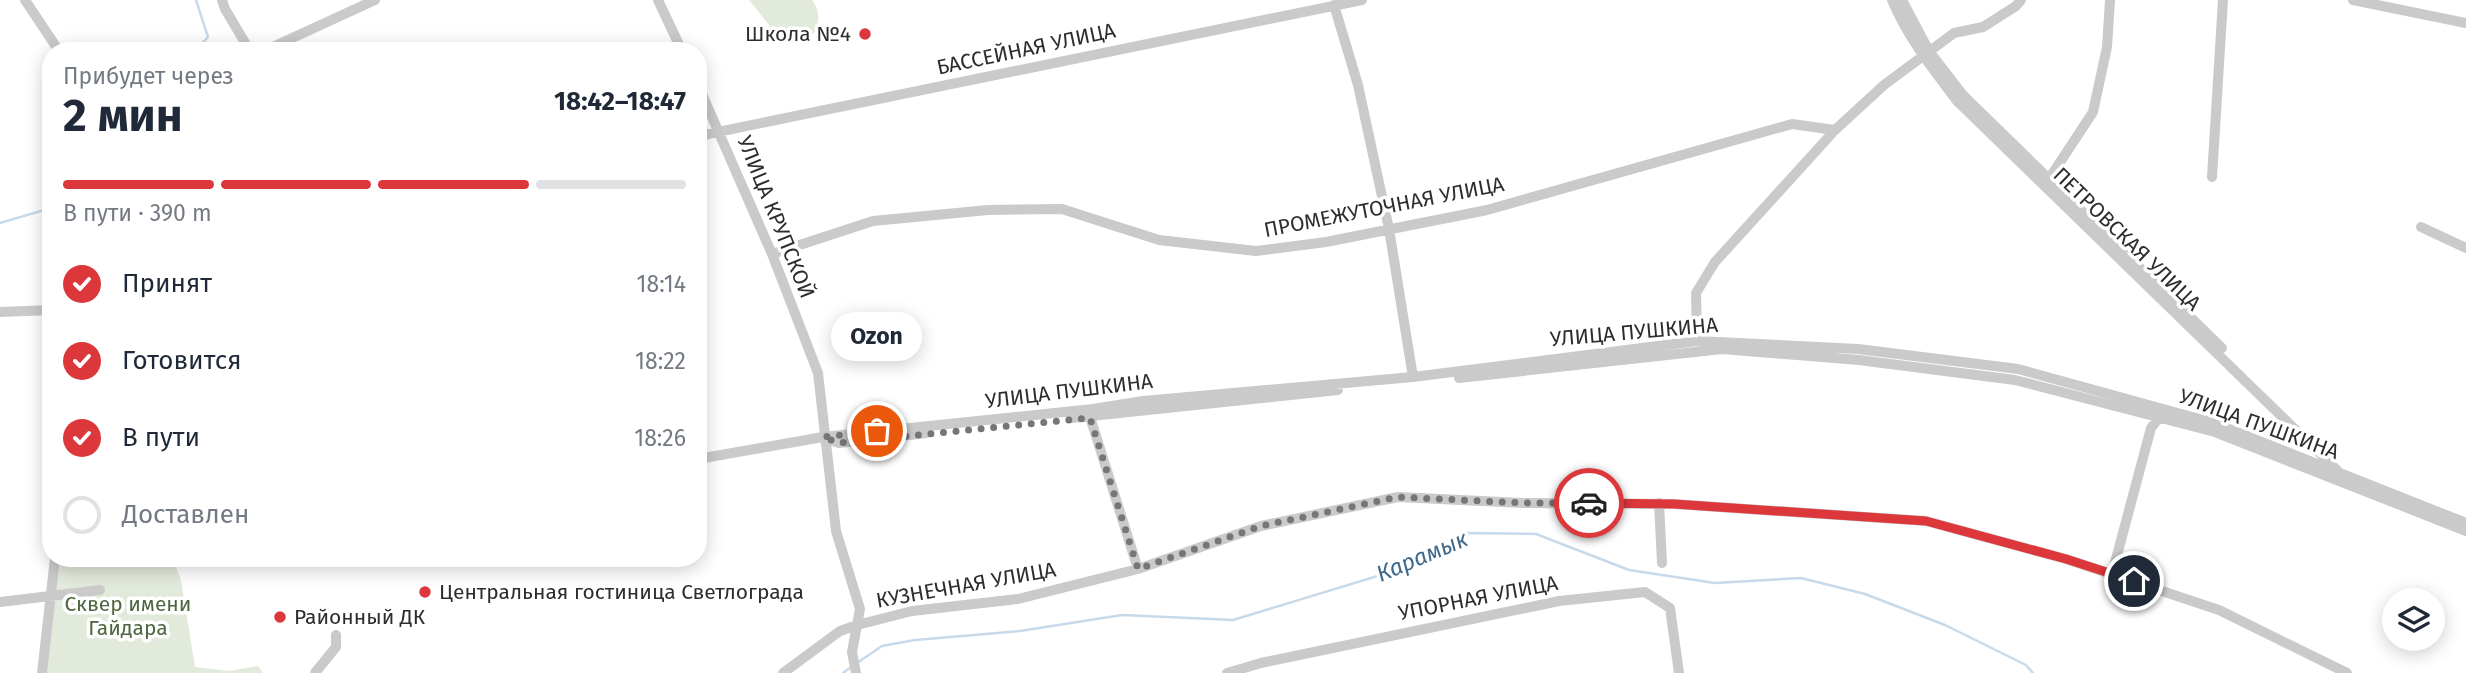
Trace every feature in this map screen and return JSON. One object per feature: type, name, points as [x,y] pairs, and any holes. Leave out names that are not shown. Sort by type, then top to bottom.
[{"type":"street","points":[[25,0],[53,42]]},
{"type":"street","points":[[222,0],[245,42]]},
{"type":"street","points":[[284,42],[375,0]]},
{"type":"street","points":[[658,0],[678,42]]},
{"type":"street","name":"БАССЕЙНАЯ УЛИЦА","points":[[707,134],[1320,4],[1334,5],[1362,0]]},
{"type":"street","name":"ПЕТРОВСКАЯ УЛИЦА","points":[[1892,0],[1900,19],[1926,53],[1957,102],[2343,475]]},
{"type":"street","points":[[1902,0],[1926,53],[1964,95],[2358,485],[2466,531]]},
{"type":"street","points":[[1697,341],[1696,293],[1715,262],[1835,130],[1884,85],[1954,33],[1983,27],[2021,0]]},
{"type":"street","points":[[2049,178],[2093,112],[2107,47],[2110,0]]},
{"type":"street","points":[[2212,177],[2223,0]]},
{"type":"street","points":[[2361,1],[2466,23]]},
{"type":"street","points":[[1334,5],[1358,85],[1389,229],[1413,377]]},
{"type":"street","name":"УЛИЦА КРУПСКОЙ","points":[[707,104],[772,254],[818,373],[823,437],[836,531],[860,609],[852,652],[856,673]]},
{"type":"street","name":"ПРОМЕЖУТОЧНАЯ УЛИЦА","points":[[772,254],[873,221],[988,210],[1062,209],[1159,240],[1256,251],[1326,242],[1487,210],[1792,124],[1835,130]]},
{"type":"street","points":[[2421,227],[2466,248]]},
{"type":"street","points":[[0,312],[42,310]]},
{"type":"street","name":"УЛИЦА ПУШКИНА","points":[[1091,413],[1143,401],[1413,377],[1697,341],[1858,349],[2018,369],[2162,414],[2466,523]]},
{"type":"street","name":"УЛИЦА ПУШКИНА","points":[[707,457],[823,437],[839,443],[1091,413],[1722,349],[1859,360],[2015,380],[2162,414],[2214,423],[2343,475],[2358,485]]},
{"type":"street","points":[[1091,413],[1138,569]]},
{"type":"street","points":[[2112,574],[2151,428],[2162,414]]},
{"type":"street","name":"КУЗНЕЧНАЯ УЛИЦА","points":[[783,673],[840,631],[857,625],[912,611],[1018,599],[1138,569],[1261,526],[1398,497],[1523,503],[1659,503],[1926,521],[2066,559],[2219,610],[2347,673]]},
{"type":"street","points":[[1659,503],[1662,563]]},
{"type":"street","points":[[42,673],[54,567]]},
{"type":"street","points":[[0,603],[100,590]]},
{"type":"street","name":"УПОРНАЯ УЛИЦА","points":[[1227,673],[1261,668],[1559,600],[1645,592],[1670,608],[1679,673]]},
{"type":"street","points":[[316,673],[336,647],[336,635]]},
{"type":"green space","points":[[749,0],[812,0],[817,8],[818,24],[810,37],[804,40],[787,39],[771,27]]},
{"type":"green space","name":"Сквер имени Гайдара","points":[[59,567],[176,567],[181,580],[195,667],[229,671],[258,666],[263,673],[45,673]]},
{"type":"waterway","points":[[196,0],[208,37],[203,42]]},
{"type":"waterway","points":[[0,223],[42,211]]},
{"type":"waterway","name":"Карамык","points":[[857,663],[882,646],[915,640],[1020,631],[1122,615],[1233,620],[1394,571],[1467,533],[1536,534],[1629,570],[1715,583],[1801,578],[1865,594],[1945,625],[2026,665],[2033,673]]},
{"type":"waterway","name":"Карамык","points":[[843,673],[851,667]]},
{"type":"way so far","points":[[877,431],[823,437],[839,443],[1090,418],[1138,569],[1261,526],[1398,497],[1589,503]]},
{"type":"place","name":"Школа №4","points":[[865,34]]},
{"type":"place","name":"Ozon","points":[[877,431]]},
{"type":"place","name":"Центральная гостиница Светлограда","points":[[425,592]]},
{"type":"place","name":"Районный ДК","points":[[280,617]]},
{"type":"route","points":[[1589,503],[1674,504],[1926,521],[2066,559],[2134,581]]}]
